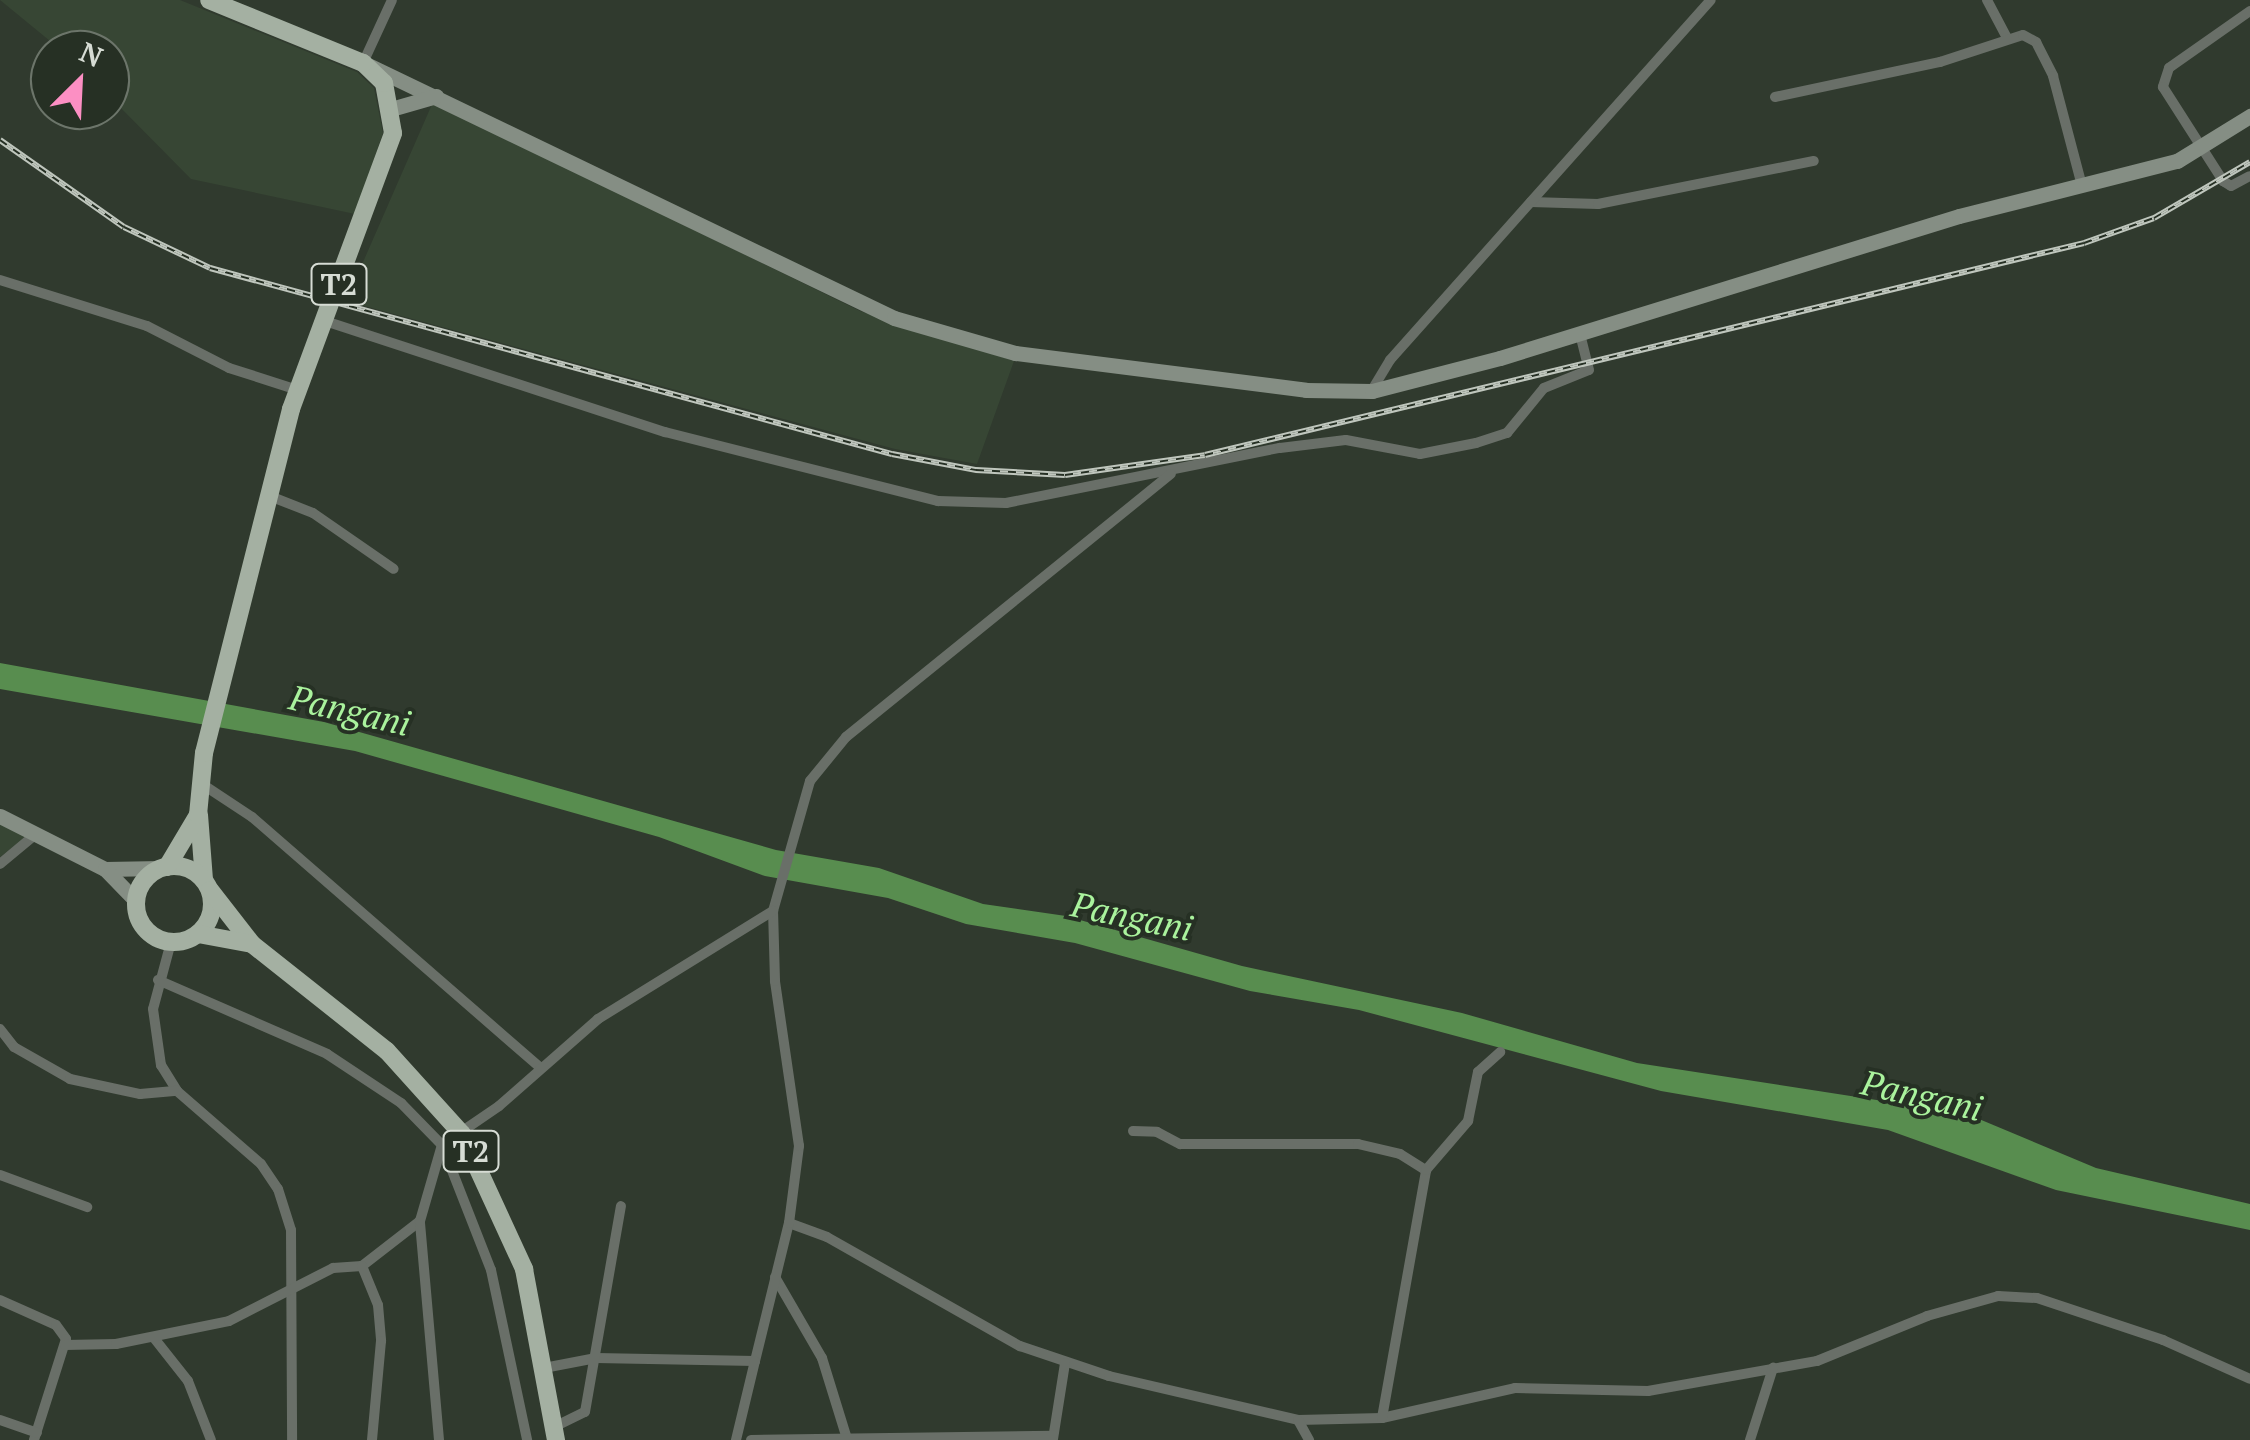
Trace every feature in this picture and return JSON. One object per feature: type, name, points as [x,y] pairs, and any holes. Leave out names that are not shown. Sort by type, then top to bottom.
[{"type":"highway","points":[[209,0],[363,63],[384,83],[391,109]]},
{"type":"highway","name":"T2","points":[[136,902],[140,887],[164,867],[198,815],[205,786],[204,754],[266,495],[298,390],[390,154],[391,109]]},
{"type":"highway","name":"T2","points":[[198,815],[211,914],[198,934]]},
{"type":"highway","points":[[164,867],[187,868],[207,885]]},
{"type":"highway","name":"T2","points":[[207,885],[252,944],[387,1051],[462,1134],[524,1269],[555,1434]]},
{"type":"highway","points":[[136,902],[145,929],[170,942]]},
{"type":"highway","name":"T2","points":[[170,942],[198,934],[252,944]]},
{"type":"main road","points":[[363,63],[863,304],[928,330],[1015,354],[1306,390],[1372,391],[1580,333],[1959,216],[2082,186],[2202,150],[2250,116]]},
{"type":"main road","points":[[391,109],[436,96]]},
{"type":"main road","points":[[0,816],[105,869],[136,902]]},
{"type":"main road","points":[[105,869],[164,867]]},
{"type":"street","points":[[363,63],[392,0]]},
{"type":"street","points":[[1372,391],[1390,360],[1711,0]]},
{"type":"street","points":[[1987,0],[2006,36]]},
{"type":"street","points":[[2250,11],[2169,68],[2163,87],[2223,182],[2231,186],[2250,176]]},
{"type":"street","points":[[1775,97],[1940,62],[2006,36],[2036,42],[2053,76],[2082,186]]},
{"type":"street","points":[[1530,202],[1598,204],[1814,161]]},
{"type":"street","points":[[0,280],[148,326],[229,368],[298,390]]},
{"type":"street","points":[[324,321],[666,432],[938,501],[1006,503],[1346,440],[1420,454],[1476,444],[1508,432],[1544,388],[1589,370],[1580,333]]},
{"type":"street","points":[[736,1440],[789,1223],[799,1146],[776,982],[773,911],[788,842],[810,780],[846,736],[1172,474]]},
{"type":"street","points":[[266,495],[314,513],[394,569]]},
{"type":"street","points":[[205,786],[252,816],[541,1068]]},
{"type":"street","points":[[0,864],[36,834]]},
{"type":"street","points":[[439,1440],[420,1220],[442,1145],[462,1134],[598,1019],[773,911]]},
{"type":"street","points":[[170,942],[158,980],[156,1050],[177,1090],[235,1135],[278,1189],[291,1230],[292,1440]]},
{"type":"street","points":[[158,980],[327,1054],[401,1104],[442,1145],[492,1270],[527,1440]]},
{"type":"street","points":[[0,1029],[14,1047],[70,1078],[140,1094],[177,1090]]},
{"type":"street","points":[[1382,1418],[1426,1170],[1468,1121],[1481,1067],[1500,1052]]},
{"type":"street","points":[[1133,1131],[1158,1132],[1180,1144],[1358,1144],[1400,1154],[1426,1170]]},
{"type":"street","points":[[0,1176],[87,1207]]},
{"type":"street","points":[[555,1434],[586,1412],[621,1206]]},
{"type":"street","points":[[65,1346],[154,1338],[230,1321],[333,1268],[362,1266],[420,1220]]},
{"type":"street","points":[[789,1223],[827,1237],[982,1328],[1064,1363],[1298,1420],[1382,1418],[1516,1388],[1616,1394],[1816,1361],[1927,1316],[1998,1296],[2037,1298],[2163,1340],[2250,1379]]},
{"type":"street","points":[[362,1266],[378,1305],[381,1341],[372,1440]]},
{"type":"street","points":[[774,1277],[822,1358],[846,1437]]},
{"type":"street","points":[[0,1300],[56,1325],[65,1346],[36,1436],[0,1420]]},
{"type":"street","points":[[154,1338],[188,1381],[211,1440]]},
{"type":"street","points":[[544,1368],[596,1358],[756,1362]]},
{"type":"street","points":[[750,1440],[1053,1438],[1064,1363]]},
{"type":"street","points":[[1750,1440],[1773,1368]]},
{"type":"street","points":[[1298,1420],[1309,1440]]},
{"type":"shaded area","points":[[0,0],[180,0],[357,72],[374,88],[383,133],[355,214],[191,179],[130,117],[130,30],[37,30]]},
{"type":"shaded area","points":[[433,102],[860,311],[1014,361],[977,464],[895,449],[346,301]]},
{"type":"shaded area","points":[[0,663],[324,722],[776,850],[879,868],[983,904],[1066,916],[1242,966],[1462,1013],[1637,1063],[1967,1114],[2096,1168],[2250,1204],[2250,1230],[2056,1190],[1888,1130],[1661,1091],[1359,1010],[1250,991],[1075,943],[966,924],[888,898],[765,876],[659,837],[355,751],[0,689]]},
{"type":"shaded area","points":[[0,824],[27,837],[0,857]]},
{"type":"railway","points":[[0,140],[124,227],[210,268],[892,454],[976,470],[1065,475],[1205,455],[2084,243],[2154,218],[2250,162]]},
{"type":"water label","name":"Pangani","points":[[350,710]]},
{"type":"water label","name":"Pangani","points":[[1132,916]]},
{"type":"water label","name":"Pangani","points":[[1922,1095]]}]
